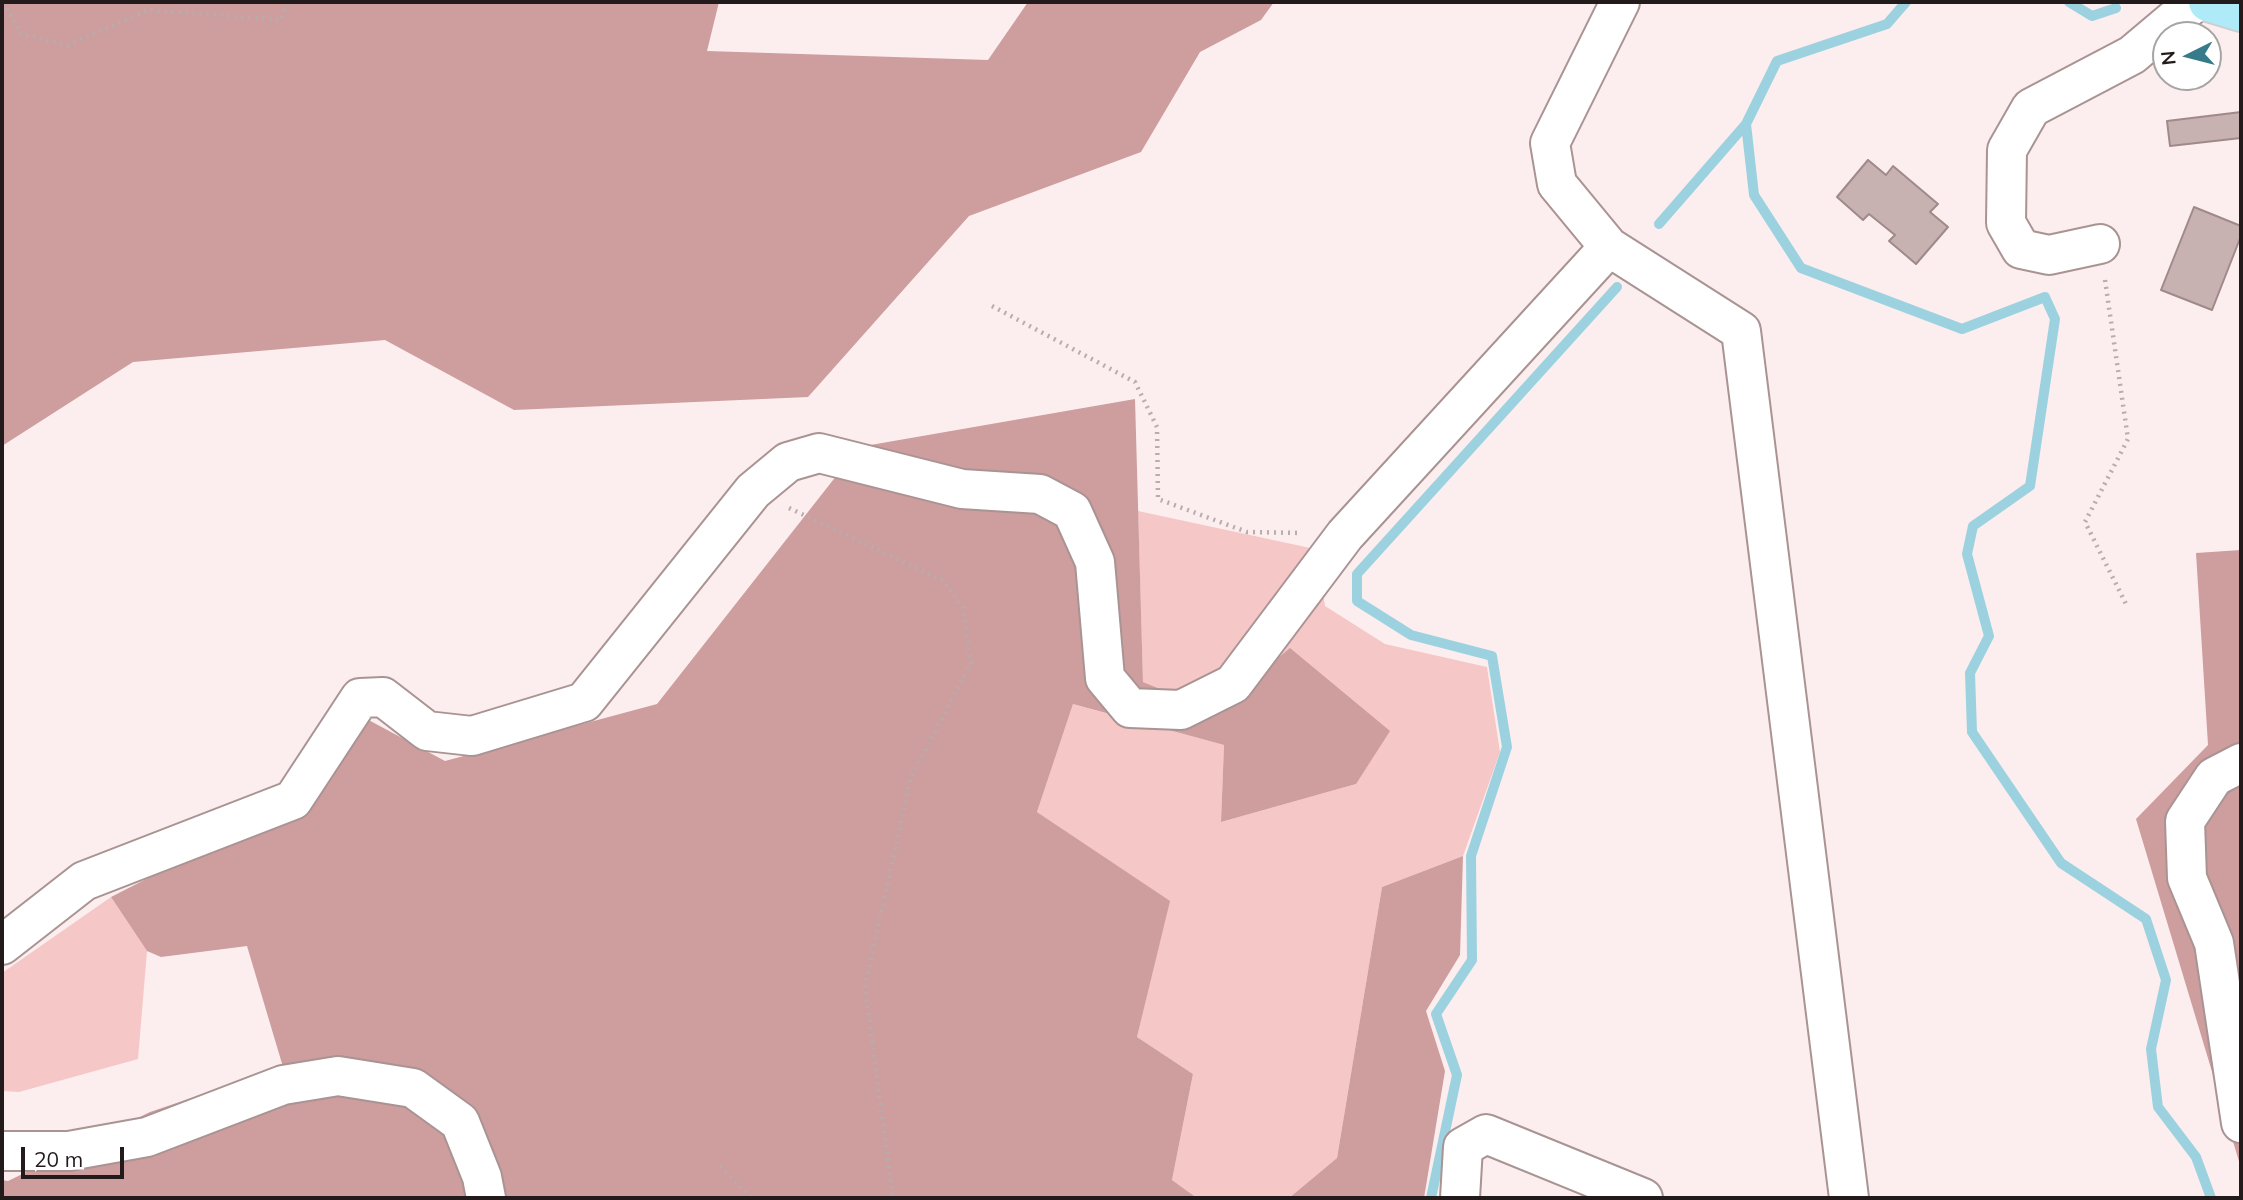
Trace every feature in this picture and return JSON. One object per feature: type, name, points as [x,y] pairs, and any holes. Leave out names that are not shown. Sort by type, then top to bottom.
[{"type":"main road","points":[[2208,2],[2241,12]]},
{"type":"street","points":[[1620,2],[1550,143],[1557,184],[1609,247],[1741,331],[1849,1198]]},
{"type":"street","points":[[2100,244],[2049,255],[2021,248],[2006,223],[2007,150],[2031,108],[2132,55],[2195,2]]},
{"type":"street","points":[[2,945],[84,881],[293,800],[360,698],[383,697],[428,731],[472,736],[584,702],[753,491],[788,462],[818,453],[962,489],[1040,494],[1072,511],[1095,562],[1105,678],[1130,708],[1181,710],[1233,684],[1345,535],[1609,247]]},
{"type":"street","points":[[2241,763],[2214,777],[2185,821],[2187,878],[2214,943],[2241,1123]]},
{"type":"street","points":[[2,1152],[69,1151],[147,1137],[283,1085],[338,1076],[413,1088],[460,1122],[482,1177],[485,1198]]},
{"type":"street","points":[[1460,1198],[1463,1147],[1486,1134],[1643,1198]]},
{"type":"path","points":[[3,2],[21,34],[68,45],[148,10],[281,20],[288,2]]},
{"type":"path","points":[[2100,244],[2128,439],[2085,522],[2127,606]]},
{"type":"path","points":[[992,306],[1135,382],[1157,427],[1158,499],[1247,532],[1345,535]]},
{"type":"path","points":[[753,491],[944,581],[963,608],[971,663],[910,780],[865,986],[893,1198]]},
{"type":"path","points":[[720,1166],[751,1198]]},
{"type":"shaded area","points":[[2,2],[719,2],[707,51],[988,60],[1028,2],[1274,2],[1261,20],[1200,52],[1141,152],[969,216],[808,397],[514,410],[385,340],[133,362],[2,446]]},
{"type":"shaded area","points":[[1135,399],[1143,682],[1215,711],[1290,648],[1390,731],[1356,784],[1221,822],[1224,745],[1073,704],[1037,812],[1170,901],[1137,1037],[1193,1074],[1172,1180],[1197,1198],[2,1198],[2,1180],[8,1181],[150,1112],[283,1067],[247,946],[161,957],[147,951],[111,897],[313,794],[363,717],[445,761],[657,704],[859,447]]},
{"type":"shaded area","points":[[1138,511],[1315,549],[1325,606],[1385,644],[1487,667],[1500,752],[1463,856],[1382,887],[1337,1158],[1289,1198],[1197,1198],[1172,1180],[1193,1074],[1137,1037],[1169,901],[1037,812],[1073,704],[1224,745],[1221,822],[1356,784],[1215,711],[1143,682]]},
{"type":"shaded area","points":[[2241,550],[2241,1168],[2136,819],[2208,745],[2196,553]]},
{"type":"shaded area","points":[[1463,856],[1460,955],[1426,1011],[1445,1071],[1424,1198],[1289,1198],[1337,1158],[1382,887]]},
{"type":"shaded area","points":[[111,897],[147,951],[138,1059],[19,1092],[2,1091],[2,973]]},
{"type":"building","points":[[2241,112],[2241,138],[2170,146],[2167,121]]},
{"type":"building","points":[[1868,160],[1886,175],[1893,166],[1938,204],[1930,212],[1948,227],[1916,264],[1889,241],[1895,235],[1869,214],[1863,220],[1837,197]]},
{"type":"building","points":[[2194,207],[2241,226],[2241,236],[2212,310],[2161,290]]},
{"type":"waterway","points":[[1659,224],[1746,124],[1777,61],[1887,24],[1906,2]]},
{"type":"waterway","points":[[2069,2],[2092,16],[2116,8]]},
{"type":"waterway","points":[[1746,124],[1754,195],[1801,268],[1962,329],[2045,297],[2055,319],[2030,486],[1973,526],[1967,554],[1989,636],[1970,673],[1972,732],[2061,863],[2146,919],[2166,980],[2151,1049],[2158,1107],[2196,1157],[2211,1198]]},
{"type":"waterway","points":[[1431,1198],[1457,1075],[1436,1014],[1472,960],[1471,856],[1507,747],[1492,656],[1411,635],[1357,601],[1357,574],[1617,287]]}]
